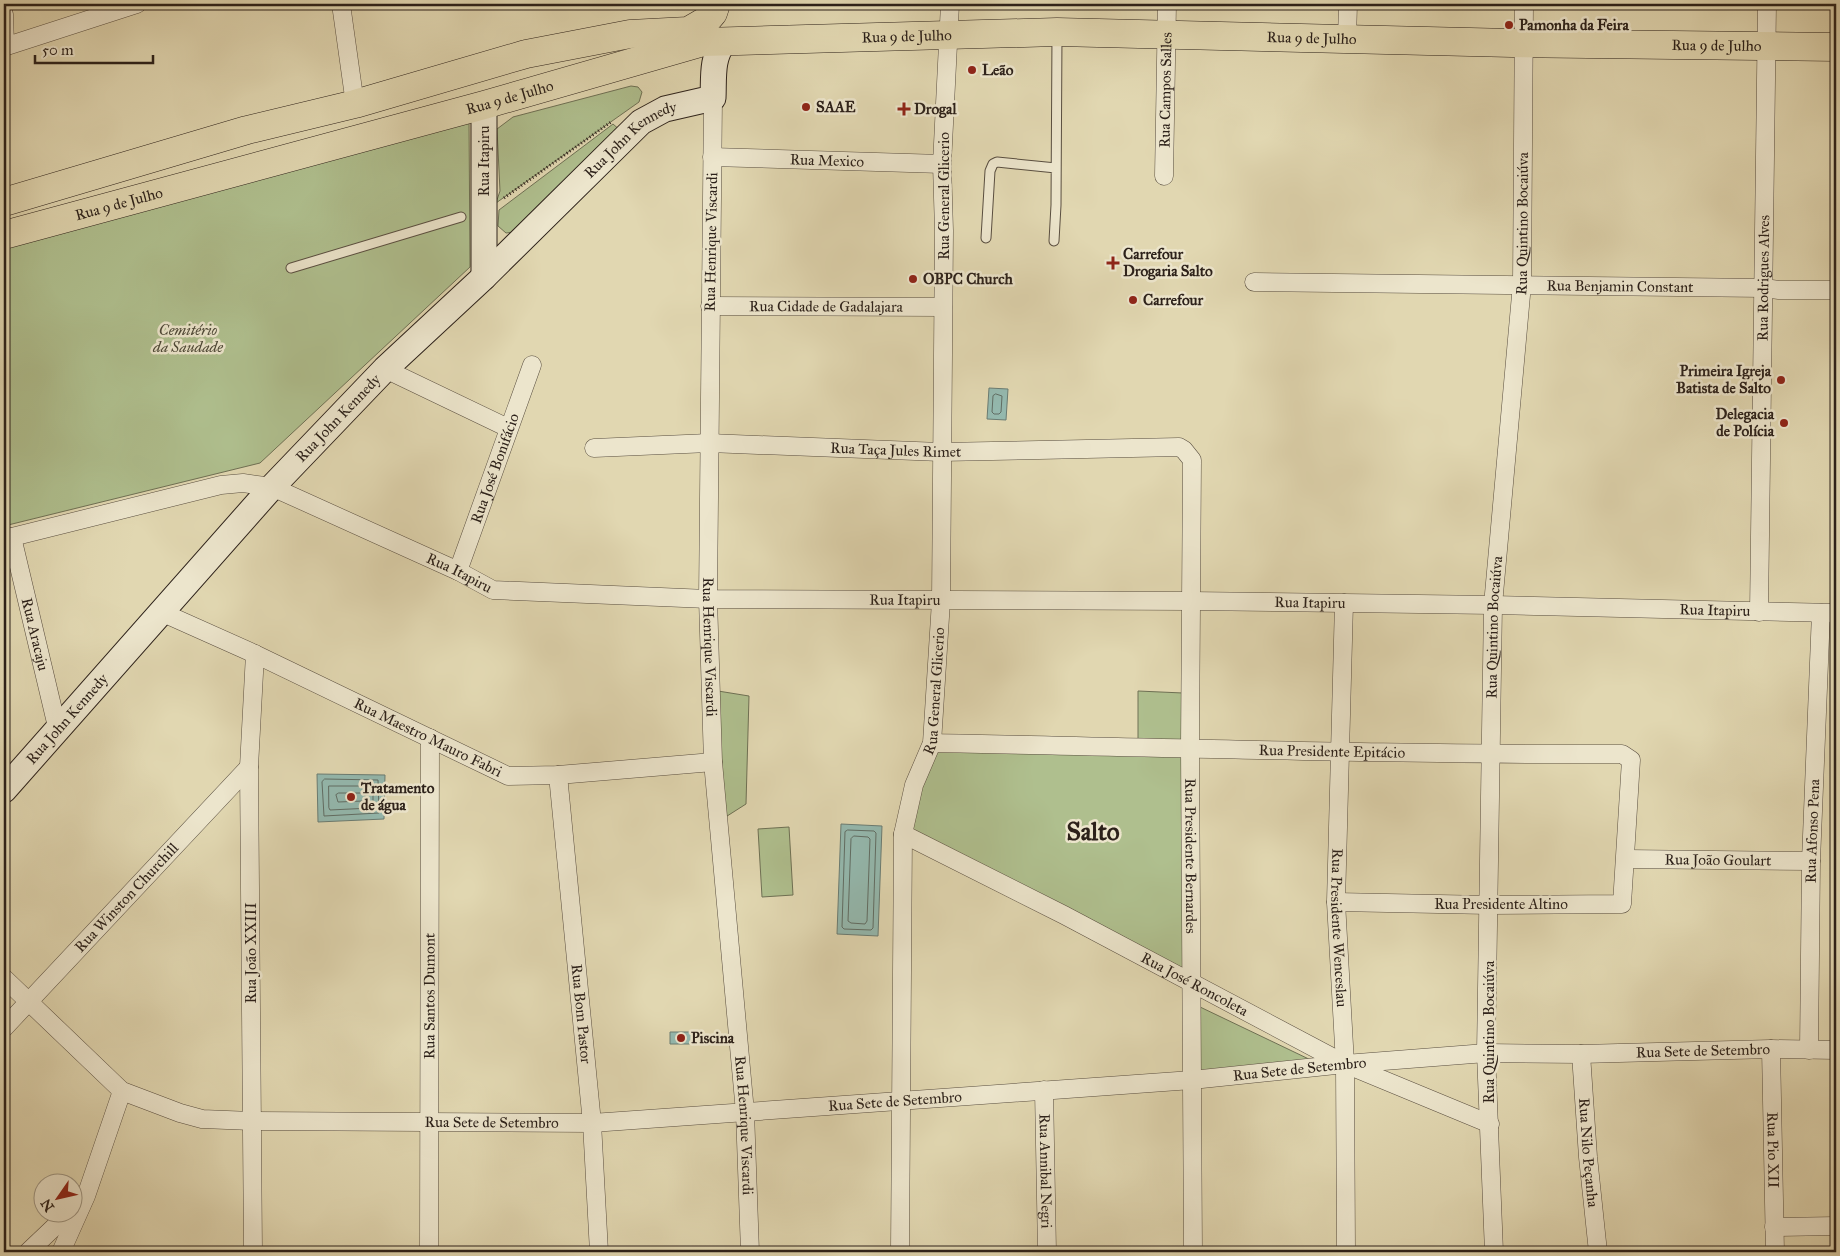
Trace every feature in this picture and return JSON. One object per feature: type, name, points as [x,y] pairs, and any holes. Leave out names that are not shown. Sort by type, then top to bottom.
[{"type":"main road","name":"Rua 9 de Julho","points":[[714,44],[707,20],[717,4]]},
{"type":"main road","points":[[714,44],[725,27],[721,21],[717,4]]},
{"type":"main road","name":"Rua 9 de Julho","points":[[4,202],[247,130],[355,104],[526,54],[630,34],[714,44],[1057,32],[1524,43],[1836,47]]},
{"type":"main road","points":[[484,105],[487,90],[493,82],[504,75],[578,57],[605,38]]},
{"type":"main road","name":"Rua 9 de Julho","points":[[4,235],[714,44]]},
{"type":"street","points":[[4,14],[4,46],[137,4]]},
{"type":"street","points":[[342,4],[355,104]]},
{"type":"street","name":"Rua General Glicerio","points":[[900,1252],[903,834],[914,785],[932,743],[941,601],[944,231],[942,164],[950,4]]},
{"type":"street","name":"Rua Campos Salles","points":[[1164,176],[1167,4]]},
{"type":"street","points":[[1347,39],[1348,4]]},
{"type":"street","name":"Rua Quintino Bocaiúva","points":[[1494,1252],[1486,1053],[1493,605],[1522,284],[1524,4]]},
{"type":"street","name":"Rua Rodrigues Alves","points":[[1759,612],[1767,4]]},
{"type":"street","name":"Rua Henrique Viscardi","points":[[714,44],[708,599],[713,762],[745,1112],[750,1252]]},
{"type":"street","name":"Rua John Kennedy","points":[[4,790],[272,486],[385,369],[484,277],[641,122],[665,109],[713,98]]},
{"type":"street","name":"Rua Itapiru","points":[[484,105],[481,214],[484,277]]},
{"type":"street","name":"Rua Mexico","points":[[712,157],[942,164]]},
{"type":"street","points":[[481,214],[489,232],[495,238],[505,242],[520,241]]},
{"type":"street","name":"Rua Benjamin Constant","points":[[1254,282],[1522,284],[1836,290]]},
{"type":"street","name":"Rua Cidade de Gadalajara","points":[[710,306],[943,307]]},
{"type":"street","name":"Rua José Bonifácio","points":[[458,571],[532,365]]},
{"type":"street","points":[[385,369],[508,428]]},
{"type":"street","name":"Rua Taça Jules Rimet","points":[[594,448],[710,443],[941,452],[1179,447],[1192,460]]},
{"type":"street","name":"Rua Presidente Bernardes","points":[[1192,460],[1190,748],[1193,1252]]},
{"type":"street","name":"Rua Itapiru","points":[[8,538],[221,486],[243,483],[272,486],[458,571],[493,590],[708,599],[1190,601],[1493,605],[1828,613]]},
{"type":"street","name":"Rua Aracaju","points":[[8,538],[58,730]]},
{"type":"street","name":"Rua Presidente Wenceslau","points":[[1344,603],[1336,902],[1345,1064],[1346,1252]]},
{"type":"street","name":"Rua Maestro Mauro Fabri","points":[[161,612],[255,654],[508,776],[558,775],[713,762]]},
{"type":"street","name":"Rua Afonso Pena","points":[[1809,1050],[1811,860],[1828,613]]},
{"type":"street","name":"Rua João XXIII","points":[[254,1252],[249,767],[255,654]]},
{"type":"street","name":"Rua Santos Dumont","points":[[429,1252],[430,738]]},
{"type":"street","name":"Rua Presidente Epitácio","points":[[932,743],[1339,752],[1622,754],[1630,760],[1626,860]]},
{"type":"street","name":"Rua Winston Churchill","points":[[4,1028],[249,767]]},
{"type":"street","name":"Rua Bom Pastor","points":[[558,775],[592,1123],[599,1252]]},
{"type":"street","name":"Rua José Roncoleta","points":[[903,834],[1064,915],[1345,1064],[1490,1124]]},
{"type":"street","name":"Rua João Goulart","points":[[1626,860],[1811,860]]},
{"type":"street","name":"Rua Presidente Altino","points":[[1336,902],[1489,905],[1622,904],[1626,860]]},
{"type":"street","name":"Rua Sete de Setembro","points":[[4,978],[122,1091],[180,1113],[202,1119],[252,1121],[592,1123],[1192,1080],[1345,1064],[1486,1053],[1581,1054],[1771,1049],[1836,1050]]},
{"type":"street","name":"Rua Pio XII","points":[[1771,1049],[1775,1252]]},
{"type":"street","name":"Rua Nilo Peçanha","points":[[1581,1054],[1588,1157],[1598,1252]]},
{"type":"street","name":"Rua Annibal Negri","points":[[1044,1090],[1046,1252]]},
{"type":"street","points":[[61,1252],[86,1196],[122,1091]]},
{"type":"street","points":[[82,1200],[86,1196]]},
{"type":"street","points":[[28,1252],[57,1224]]},
{"type":"street","points":[[1774,1227],[1836,1226]]},
{"type":"lane","points":[[1054,241],[1057,32]]},
{"type":"lane","points":[[986,238],[990,172],[993,164],[997,162],[1056,168]]},
{"type":"lane","points":[[290,268],[481,214]]},
{"type":"path","points":[[481,214],[615,119]]},
{"type":"green space","points":[[631,86],[638,87],[642,92],[639,102],[496,203],[500,191],[497,129],[513,117]]},
{"type":"green space","name":"Cemitério da Saudade","points":[[469,119],[470,267],[260,463],[4,526],[4,246]]},
{"type":"green space","points":[[613,124],[621,131],[514,232],[506,233],[498,226],[499,210]]},
{"type":"green space","points":[[718,691],[749,696],[746,804],[724,818]]},
{"type":"green space","points":[[1138,691],[1183,693],[1182,743],[1138,742]]},
{"type":"green space","points":[[933,744],[1188,750],[1191,979],[904,831]]},
{"type":"green space","points":[[789,827],[793,895],[762,897],[758,829]]},
{"type":"green space","points":[[1198,1006],[1315,1062],[1198,1074]]},
{"type":"water","points":[[989,388],[1008,389],[1006,420],[987,419]]},
{"type":"water","name":"Tratamento de água","points":[[317,774],[385,775],[384,819],[318,822]]},
{"type":"water","points":[[841,824],[882,826],[878,936],[837,934]]},
{"type":"water","name":"Piscina","points":[[670,1032],[693,1032],[691,1044],[670,1044]]},
{"type":"place","name":"Pamonha da Feira","points":[[1509,25]]},
{"type":"place","name":"Leão","points":[[972,70]]},
{"type":"place","name":"SAAE","points":[[806,107]]},
{"type":"place","name":"Drogal","points":[[904,109]]},
{"type":"place","name":"Carrefour Drogaria Salto","points":[[1113,263]]},
{"type":"place","name":"OBPC Church","points":[[913,279]]},
{"type":"place","name":"Carrefour","points":[[1133,300]]},
{"type":"place","name":"Primeira Igreja Batista de Salto","points":[[1781,380]]},
{"type":"place","name":"Delegacia de Polícia","points":[[1784,423]]},
{"type":"place","name":"Tratamento de água","points":[[351,797]]},
{"type":"place","name":"Piscina","points":[[681,1038]]},
{"type":"district","name":"Salto","points":[[1093,831]]}]
